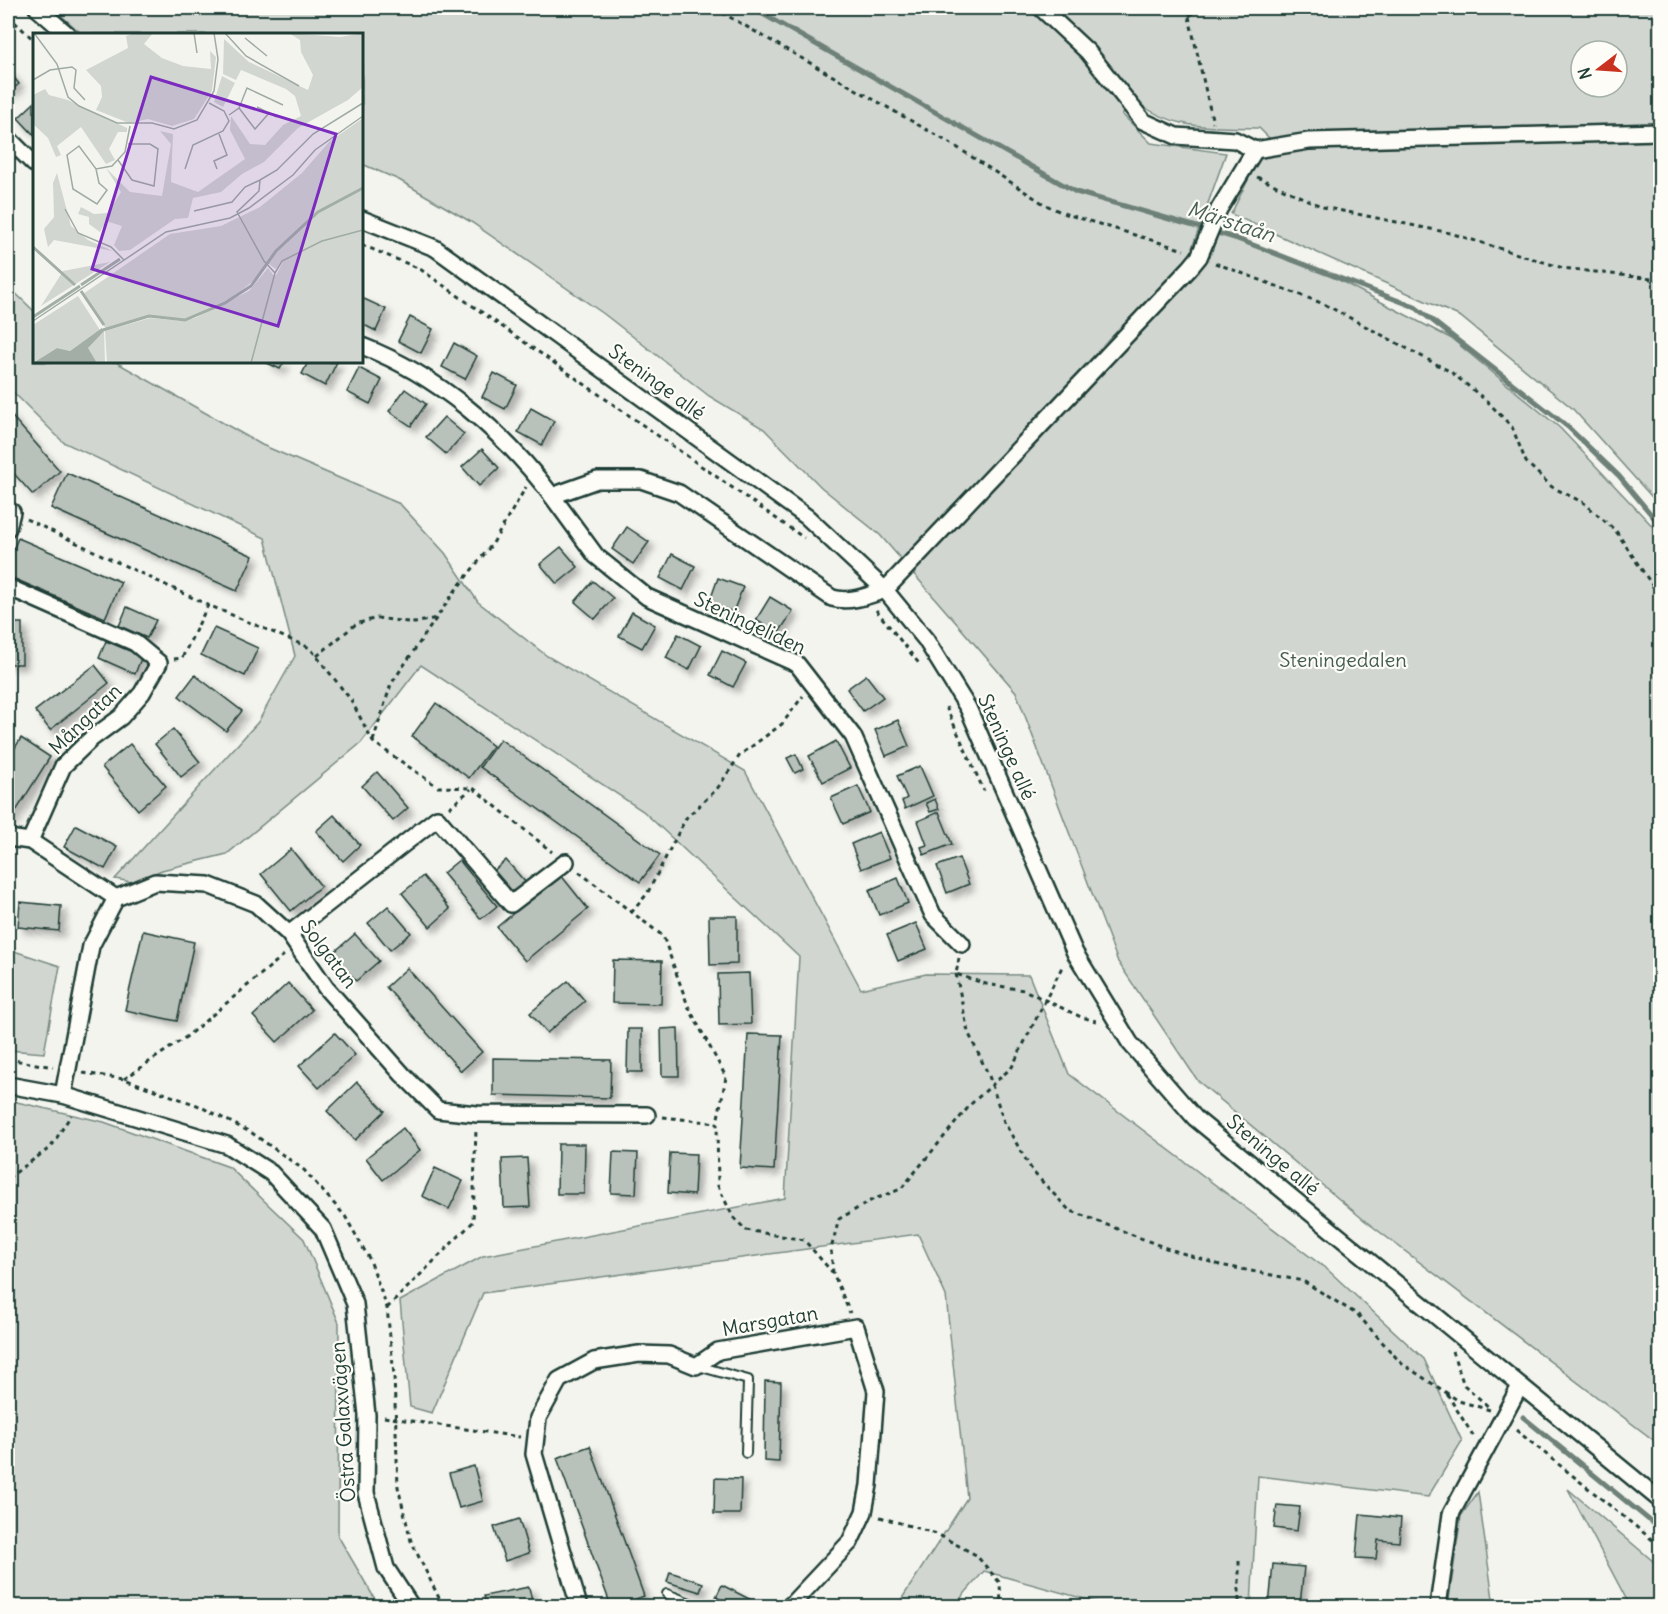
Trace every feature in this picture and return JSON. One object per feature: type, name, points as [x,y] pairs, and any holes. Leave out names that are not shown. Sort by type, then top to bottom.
[{"type":"street","points":[[37,8],[66,33]]},
{"type":"street","points":[[1041,8],[1088,52],[1143,121],[1176,136],[1235,140],[1256,150],[1309,141],[1660,132]]},
{"type":"street","points":[[8,138],[33,163]]},
{"type":"street","points":[[552,496],[597,480],[641,480],[679,493],[832,598],[843,602],[885,590],[1200,255],[1219,209],[1245,164],[1256,150]]},
{"type":"street","name":"Steninge allé","points":[[363,219],[435,248],[807,517],[885,590],[926,640],[968,708],[1075,953],[1130,1043],[1195,1118],[1660,1500]]},
{"type":"street","name":"Steningeliden","points":[[363,346],[387,356],[434,383],[488,426],[534,472],[596,556],[647,597],[797,664],[853,736],[933,915],[962,944]]},
{"type":"street","points":[[8,528],[12,512]]},
{"type":"street","points":[[8,587],[135,643],[159,663]]},
{"type":"street","name":"Mångatan","points":[[30,841],[63,766],[91,739],[121,717],[142,693],[159,663]]},
{"type":"street","points":[[293,939],[437,818],[511,904],[566,862]]},
{"type":"street","points":[[8,838],[30,841],[116,898],[91,946],[68,1070],[70,1097]]},
{"type":"street","name":"Solgatan","points":[[116,898],[155,882],[208,885],[256,904],[293,939],[326,988],[403,1075],[438,1110],[477,1114],[647,1115]]},
{"type":"street","name":"Östra Galaxvägen","points":[[8,1085],[70,1097],[227,1145],[271,1173],[323,1229],[355,1304],[367,1415],[366,1492],[386,1568],[411,1606]]},
{"type":"street","name":"Marsgatan","points":[[696,1366],[718,1351],[856,1327],[876,1391],[869,1485],[864,1512],[850,1542],[790,1606]]},
{"type":"street","points":[[579,1606],[545,1498],[534,1454],[538,1418],[559,1380],[594,1361],[639,1354],[669,1355],[696,1366]]},
{"type":"street","points":[[1437,1606],[1451,1514],[1520,1386]]},
{"type":"lane","points":[[696,1366],[748,1380],[746,1453]]},
{"type":"lane","points":[[668,1594],[696,1606]]},
{"type":"path","points":[[714,8],[955,146],[1044,204],[1063,213],[1190,251],[1324,304],[1451,372],[1488,402],[1512,427],[1526,462],[1532,468],[1552,487],[1584,503],[1616,531],[1660,597]]},
{"type":"path","points":[[1187,8],[1215,133],[1219,139]]},
{"type":"path","points":[[1189,16],[1202,8]]},
{"type":"path","points":[[8,16],[33,39]]},
{"type":"path","points":[[1245,164],[1259,178],[1323,207],[1450,233],[1563,268],[1660,280]]},
{"type":"path","points":[[373,742],[391,684],[436,618],[493,543],[534,472]]},
{"type":"path","points":[[159,663],[182,658],[208,605]]},
{"type":"path","points":[[317,656],[356,624],[377,618],[415,622],[436,618]]},
{"type":"path","points":[[630,913],[647,894],[686,818],[717,789],[740,755],[782,724],[813,682]]},
{"type":"path","points":[[437,818],[473,788]]},
{"type":"path","points":[[124,1079],[186,1037],[293,939]]},
{"type":"path","points":[[962,944],[956,974],[968,1032],[992,1085],[1004,1122],[1033,1172],[1069,1210],[1166,1248],[1220,1264],[1304,1281],[1358,1315],[1401,1363],[1459,1401],[1494,1412]]},
{"type":"path","points":[[833,1273],[831,1250],[839,1219],[872,1200],[901,1189],[971,1104],[1012,1067],[1063,965]]},
{"type":"path","points":[[956,974],[986,984],[1024,990],[1096,1021]]},
{"type":"path","points":[[8,1059],[124,1079],[197,1105],[252,1133],[304,1170],[345,1216],[370,1260],[387,1308],[396,1419],[398,1487],[411,1541],[443,1606]]},
{"type":"path","points":[[8,1178],[51,1147],[70,1119],[70,1097]]},
{"type":"path","points":[[387,1308],[473,1222],[477,1114]]},
{"type":"path","points":[[647,1115],[717,1123]]},
{"type":"path","points":[[1446,1392],[1484,1454]]},
{"type":"path","points":[[367,1415],[536,1439]]},
{"type":"path","points":[[864,1512],[937,1534],[976,1555],[1000,1583],[1001,1606]]},
{"type":"path","points":[[1239,1561],[1239,1606]]},
{"type":"green space","name":"Steningedalen","points":[[53,8],[1660,8],[1660,506],[1572,408],[1461,317],[1231,214],[1258,160],[1282,151],[1259,128],[1209,127],[1181,123],[1152,112],[1136,102],[1122,114],[1151,143],[1226,153],[1192,248],[1210,256],[1218,234],[1316,268],[1452,339],[1560,428],[1660,534],[1660,1445],[1364,1220],[1198,1081],[1118,962],[1016,692],[880,535],[821,487],[764,429],[709,396],[604,314],[471,222],[399,180],[363,164],[363,33],[81,33]]},
{"type":"green space","points":[[8,286],[33,310],[33,363],[118,363],[262,445],[400,504],[445,553],[478,602],[547,656],[745,771],[861,989],[926,974],[1029,975],[1069,1074],[1329,1271],[1424,1359],[1462,1441],[1428,1497],[1258,1476],[1251,1606],[1110,1606],[984,1571],[954,1606],[897,1606],[967,1498],[946,1296],[918,1234],[483,1293],[432,1413],[410,1407],[400,1301],[483,1256],[785,1198],[799,957],[643,811],[421,665],[361,743],[227,854],[162,870],[132,882],[115,879],[258,722],[295,656],[265,538],[63,442],[8,387]]},
{"type":"green space","points":[[8,949],[60,966],[44,1053],[8,1050]]},
{"type":"green space","points":[[8,1100],[104,1122],[229,1167],[304,1239],[339,1323],[338,1536],[379,1606],[8,1606]]},
{"type":"green space","points":[[1568,1489],[1660,1567],[1660,1606],[1630,1606]]},
{"type":"green space","points":[[1478,1492],[1494,1606],[1448,1606],[1461,1516]]},
{"type":"building","points":[[8,70],[19,84],[8,93]]},
{"type":"building","points":[[33,104],[33,134],[18,118]]},
{"type":"building","points":[[363,298],[386,309],[376,331],[363,324]]},
{"type":"building","points":[[410,317],[433,329],[421,353],[398,341]]},
{"type":"building","points":[[454,343],[477,356],[465,379],[442,367]]},
{"type":"building","points":[[267,363],[283,363],[280,369]]},
{"type":"building","points":[[308,363],[336,363],[325,386],[302,374]]},
{"type":"building","points":[[359,368],[382,380],[370,404],[347,392]]},
{"type":"building","points":[[494,373],[517,385],[505,409],[482,397]]},
{"type":"building","points":[[405,389],[426,404],[411,426],[389,411]]},
{"type":"building","points":[[531,408],[554,421],[542,445],[518,432]]},
{"type":"building","points":[[8,412],[60,471],[33,495],[8,467]]},
{"type":"building","points":[[444,417],[464,434],[446,454],[426,437]]},
{"type":"building","points":[[482,449],[499,468],[479,486],[462,467]]},
{"type":"building","points":[[67,473],[253,556],[237,591],[51,508]]},
{"type":"building","points":[[627,527],[649,542],[633,564],[612,549]]},
{"type":"building","points":[[18,538],[121,582],[105,618],[8,576],[8,562]]},
{"type":"building","points":[[561,547],[578,567],[557,584],[540,564]]},
{"type":"building","points":[[672,554],[695,566],[683,590],[660,578]]},
{"type":"building","points":[[718,578],[743,587],[733,612],[709,603]]},
{"type":"building","points":[[593,581],[613,598],[595,619],[575,602]]},
{"type":"building","points":[[770,597],[793,611],[778,634],[756,620]]},
{"type":"building","points":[[127,607],[156,620],[147,638],[119,626]]},
{"type":"building","points":[[632,612],[655,625],[642,648],[619,636]]},
{"type":"building","points":[[8,623],[22,623],[22,664],[8,664]]},
{"type":"building","points":[[214,628],[258,648],[245,676],[201,655]]},
{"type":"building","points":[[678,634],[701,646],[689,670],[666,658]]},
{"type":"building","points":[[106,641],[142,656],[135,674],[99,658]]},
{"type":"building","points":[[722,651],[746,663],[733,687],[710,675]]},
{"type":"building","points":[[95,665],[109,683],[50,730],[35,711]]},
{"type":"building","points":[[195,675],[242,711],[226,731],[179,696]]},
{"type":"building","points":[[866,675],[883,697],[863,711],[847,689]]},
{"type":"building","points":[[436,703],[493,746],[469,778],[412,736]]},
{"type":"building","points":[[898,720],[909,746],[886,756],[875,730]]},
{"type":"building","points":[[173,729],[200,762],[181,777],[155,744]]},
{"type":"building","points":[[21,738],[50,757],[8,824],[8,759]]},
{"type":"building","points":[[500,739],[660,855],[640,882],[480,767]]},
{"type":"building","points":[[836,741],[850,768],[823,782],[809,756]]},
{"type":"building","points":[[130,744],[166,786],[138,810],[102,767]]},
{"type":"building","points":[[796,754],[803,769],[795,773],[787,758]]},
{"type":"building","points":[[920,766],[933,796],[905,809],[902,801],[907,798],[897,776]]},
{"type":"building","points":[[377,772],[408,808],[393,821],[362,786]]},
{"type":"building","points":[[858,786],[870,812],[843,824],[831,798]]},
{"type":"building","points":[[935,799],[939,809],[930,812],[926,803]]},
{"type":"building","points":[[939,812],[952,844],[924,855],[921,847],[927,845],[918,821]]},
{"type":"building","points":[[334,815],[360,845],[343,861],[316,831]]},
{"type":"building","points":[[76,825],[117,847],[105,869],[64,847]]},
{"type":"building","points":[[879,832],[890,858],[861,869],[851,844]]},
{"type":"building","points":[[291,849],[321,886],[291,911],[261,874]]},
{"type":"building","points":[[959,858],[969,884],[947,893],[937,866]]},
{"type":"building","points":[[459,860],[497,906],[481,919],[443,873]]},
{"type":"building","points":[[506,860],[526,883],[512,895],[492,872]]},
{"type":"building","points":[[560,874],[588,909],[525,961],[497,927]]},
{"type":"building","points":[[423,876],[450,909],[430,927],[402,893]]},
{"type":"building","points":[[898,878],[908,903],[879,915],[869,890]]},
{"type":"building","points":[[20,902],[61,906],[59,931],[18,927]]},
{"type":"building","points":[[388,906],[411,933],[390,950],[368,923]]},
{"type":"building","points":[[709,916],[737,916],[737,964],[710,965]]},
{"type":"building","points":[[916,923],[927,949],[898,961],[887,935]]},
{"type":"building","points":[[143,931],[194,942],[177,1021],[125,1010]]},
{"type":"building","points":[[355,934],[379,961],[356,981],[332,954]]},
{"type":"building","points":[[613,960],[662,961],[661,1004],[612,1003]]},
{"type":"building","points":[[407,968],[482,1052],[461,1071],[386,987]]},
{"type":"building","points":[[749,973],[751,1024],[719,1025],[718,974]]},
{"type":"building","points":[[568,981],[585,1001],[547,1033],[530,1013]]},
{"type":"building","points":[[288,983],[312,1010],[277,1042],[253,1016]]},
{"type":"building","points":[[678,1028],[679,1076],[662,1076],[661,1029]]},
{"type":"building","points":[[628,1029],[642,1029],[642,1072],[627,1072]]},
{"type":"building","points":[[335,1033],[355,1055],[319,1088],[299,1066]]},
{"type":"building","points":[[748,1034],[782,1035],[774,1170],[740,1168]]},
{"type":"building","points":[[493,1058],[611,1060],[610,1098],[493,1095]]},
{"type":"building","points":[[357,1082],[385,1111],[355,1140],[327,1111]]},
{"type":"building","points":[[403,1128],[420,1150],[383,1180],[366,1158]]},
{"type":"building","points":[[558,1144],[585,1144],[584,1194],[557,1194]]},
{"type":"building","points":[[613,1152],[638,1153],[636,1194],[611,1193]]},
{"type":"building","points":[[670,1153],[696,1154],[694,1195],[668,1193]]},
{"type":"building","points":[[527,1158],[530,1207],[504,1208],[502,1159]]},
{"type":"building","points":[[435,1168],[463,1181],[449,1209],[422,1196]]},
{"type":"building","points":[[765,1381],[781,1382],[779,1462],[764,1461]]},
{"type":"building","points":[[590,1446],[644,1596],[617,1606],[611,1606],[557,1458]]},
{"type":"building","points":[[474,1466],[483,1501],[459,1508],[449,1473]]},
{"type":"building","points":[[715,1478],[741,1479],[740,1514],[714,1514]]},
{"type":"building","points":[[1277,1505],[1300,1507],[1297,1531],[1274,1528]]},
{"type":"building","points":[[1360,1514],[1401,1518],[1399,1542],[1378,1540],[1376,1559],[1356,1558]]},
{"type":"building","points":[[519,1519],[529,1553],[505,1561],[494,1527]]},
{"type":"building","points":[[1273,1564],[1304,1567],[1300,1605],[1269,1606]]},
{"type":"building","points":[[670,1572],[703,1583],[700,1592],[667,1582]]},
{"type":"building","points":[[722,1585],[761,1605],[734,1606],[716,1597]]},
{"type":"building","points":[[529,1587],[533,1606],[486,1606],[484,1596]]},
{"type":"building","points":[[1026,1600],[1046,1606],[1024,1606]]},
{"type":"waterway","name":"Märstaån","points":[[752,8],[1076,192],[1235,238],[1415,307],[1568,427],[1619,476],[1660,525]]},
{"type":"waterway","points":[[1523,1417],[1660,1529]]}]
